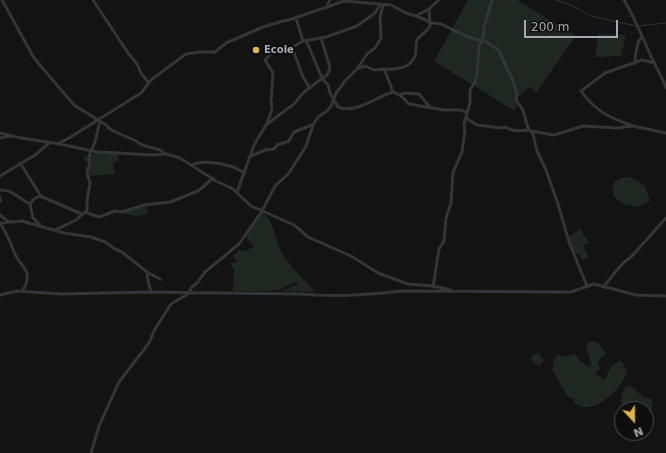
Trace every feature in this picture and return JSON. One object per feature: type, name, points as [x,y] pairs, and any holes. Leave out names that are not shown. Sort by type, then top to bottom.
[{"type":"street","points":[[2,0],[38,64],[74,105],[106,125],[111,130],[142,145],[180,158],[237,192],[251,206],[294,226],[308,237],[321,244],[331,246],[351,256],[378,273],[408,284],[434,286],[452,290]]},
{"type":"street","points":[[93,0],[137,64],[140,73],[149,83]]},
{"type":"street","points":[[326,8],[330,0]]},
{"type":"street","points":[[416,16],[429,9],[439,0]]},
{"type":"street","points":[[433,290],[439,249],[444,241],[446,218],[451,203],[453,172],[462,152],[466,113],[470,103],[470,90],[475,82],[477,74],[479,46],[483,40],[484,27],[492,0]]},
{"type":"street","points":[[624,0],[666,88]]},
{"type":"street","points":[[57,144],[141,93],[155,77],[186,54],[215,52],[226,43],[246,34],[344,1],[391,6],[430,22],[441,24],[466,36],[483,40],[499,51],[513,81],[517,94],[516,100],[523,110],[537,151],[546,170],[569,242],[587,286]]},
{"type":"street","points":[[237,192],[254,145],[266,125],[272,110],[271,102],[273,71],[265,60],[272,53],[292,47],[304,41],[321,38],[357,26],[375,14],[382,5]]},
{"type":"street","points":[[91,453],[99,426],[119,382],[149,343],[155,329],[171,304],[189,293],[192,287],[205,272],[240,244],[262,211],[275,186],[289,173],[306,146],[312,125],[320,114],[327,111],[343,84],[357,69],[365,56],[375,48],[381,38],[380,17],[382,5]]},
{"type":"street","points":[[357,69],[365,66],[374,70],[401,69],[409,65],[415,57],[418,39],[428,29],[430,22],[429,9]]},
{"type":"street","points":[[296,18],[304,41],[322,78],[328,85],[333,100],[338,107],[349,109],[392,92],[400,95],[409,104],[444,110],[461,110],[466,113]]},
{"type":"street","points":[[634,63],[636,50],[642,36]]},
{"type":"street","points":[[266,125],[293,105],[298,97],[328,74],[330,67],[321,38]]},
{"type":"street","points":[[292,47],[303,77],[310,88]]},
{"type":"street","points":[[655,64],[644,60],[605,73],[580,91],[591,104],[609,117],[633,126],[666,133]]},
{"type":"street","points":[[384,69],[392,92]]},
{"type":"street","points":[[661,75],[666,75]]},
{"type":"street","points":[[400,95],[419,94],[430,107]]},
{"type":"street","points":[[466,118],[477,125],[504,127],[514,131],[530,130],[554,135],[583,126],[617,128],[633,126]]},
{"type":"street","points":[[87,212],[87,200],[90,183],[87,173],[91,151],[95,142],[98,120]]},
{"type":"street","points":[[251,156],[265,150],[274,149],[277,145],[289,141],[294,132],[312,125]]},
{"type":"street","points":[[0,133],[91,151],[154,156],[165,154]]},
{"type":"street","points":[[0,138],[12,136]]},
{"type":"street","points":[[0,176],[35,155],[49,143]]},
{"type":"street","points":[[20,163],[32,180],[40,196],[82,214]]},
{"type":"street","points":[[192,165],[201,163],[221,164],[232,166],[245,173]]},
{"type":"street","points":[[55,230],[76,220],[82,214],[87,212],[99,217],[115,211],[122,212],[144,205],[170,202],[198,191],[213,178]]},
{"type":"street","points":[[0,190],[9,191],[30,204],[33,218],[41,226]]},
{"type":"street","points":[[30,204],[34,199],[40,196]]},
{"type":"street","points":[[0,215],[9,222]]},
{"type":"street","points":[[604,286],[623,263],[643,244],[652,232],[666,218]]},
{"type":"street","points":[[22,291],[25,287],[27,274],[15,254],[7,233],[0,223],[22,221],[64,233],[85,235],[105,242],[135,261],[147,272],[160,279]]},
{"type":"street","points":[[147,272],[151,292]]},
{"type":"street","points":[[0,295],[22,291],[61,294],[151,292],[318,295],[433,290],[571,292],[594,284],[636,295],[666,296]]},
{"type":"shaded area","points":[[468,0],[517,0],[576,36],[536,93],[530,87],[514,100],[518,106],[513,110],[434,61]]},
{"type":"shaded area","points":[[598,34],[626,35],[621,56],[595,57]]},
{"type":"shaded area","points":[[98,153],[117,153],[119,160],[113,163],[115,174],[89,176],[90,162],[87,163],[83,159],[85,156]]},
{"type":"shaded area","points":[[631,177],[645,186],[650,201],[643,205],[631,206],[624,204],[615,197],[613,186],[615,181],[622,178]]},
{"type":"shaded area","points":[[146,205],[148,214],[136,216],[126,214],[125,211]]},
{"type":"shaded area","points":[[262,211],[272,225],[279,248],[285,258],[314,290],[313,292],[281,291],[298,284],[297,282],[272,291],[233,291],[234,269],[231,263],[237,262],[233,257],[238,250],[246,251],[253,247],[247,239],[246,234]]},
{"type":"shaded area","points":[[580,229],[589,243],[583,245],[588,257],[582,260],[580,255],[574,253],[568,237]]},
{"type":"shaded area","points":[[592,341],[601,346],[606,355],[600,358],[598,362],[600,368],[595,374],[605,379],[611,366],[620,361],[623,363],[627,372],[620,385],[608,398],[597,405],[583,407],[576,404],[573,398],[568,397],[552,370],[554,366],[553,359],[559,355],[564,357],[575,354],[580,361],[589,366],[591,364],[586,346]]},
{"type":"shaded area","points":[[539,353],[544,360],[540,366],[535,364],[531,359],[534,354]]},
{"type":"shaded area","points":[[626,386],[631,386],[644,398],[652,399],[652,401],[621,401]]},
{"type":"waterway","points":[[557,0],[571,5],[591,16],[636,26]]},
{"type":"waterway","points":[[639,26],[666,23]]},
{"type":"place","name":"Ecole","points":[[256,50]]}]
